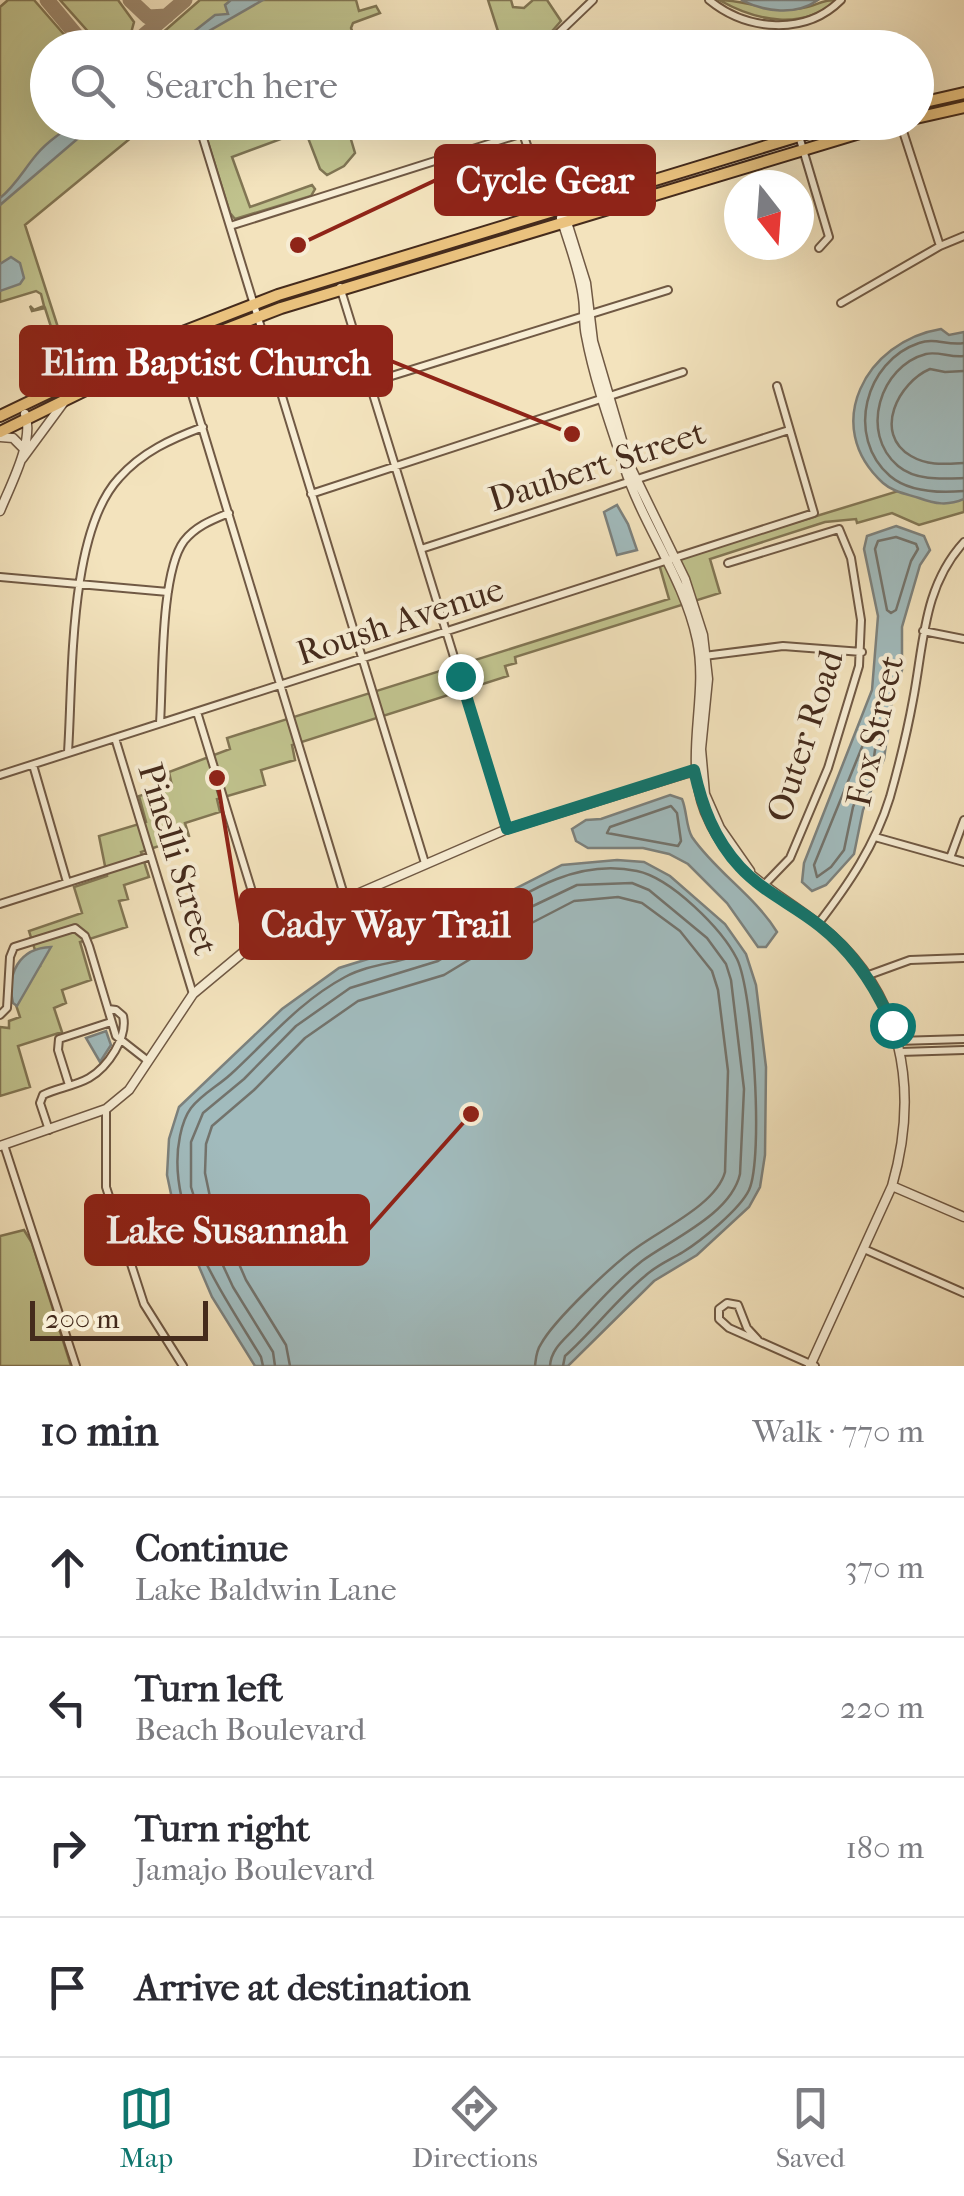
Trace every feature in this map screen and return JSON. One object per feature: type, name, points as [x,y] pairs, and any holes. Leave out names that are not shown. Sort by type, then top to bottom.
[{"type":"highway","points":[[934,101],[964,93]]},
{"type":"highway","points":[[934,114],[964,107]]},
{"type":"highway","points":[[0,416],[161,340],[254,303],[785,140]]},
{"type":"highway","points":[[0,434],[178,347],[257,317],[834,140]]},
{"type":"highway","points":[[688,184],[707,164]]},
{"type":"street","points":[[561,30],[593,0]]},
{"type":"street","points":[[709,0],[735,16],[790,26],[814,21],[841,0]]},
{"type":"street","points":[[204,140],[425,862]]},
{"type":"street","points":[[230,226],[500,140]]},
{"type":"street","points":[[525,140],[565,222],[587,314],[587,342],[632,480],[697,613],[708,700],[697,771],[705,794],[720,828],[762,886],[836,939],[866,976],[886,1010],[900,1052],[906,1114],[892,1186],[812,1365],[722,1324],[719,1309],[727,1303],[738,1305],[747,1328],[758,1340]]},
{"type":"street","points":[[804,140],[803,150],[829,237],[820,248]]},
{"type":"street","points":[[904,140],[940,246]]},
{"type":"street","points":[[841,303],[964,236]]},
{"type":"street","points":[[450,242],[455,255]]},
{"type":"street","points":[[336,276],[507,829]]},
{"type":"street","points":[[370,384],[668,290]]},
{"type":"street","points":[[178,347],[345,898]]},
{"type":"street","points":[[311,494],[683,372]]},
{"type":"street","points":[[776,386],[789,430]]},
{"type":"street","points":[[0,511],[20,463],[68,398]]},
{"type":"street","points":[[26,403],[41,431]]},
{"type":"street","points":[[20,463],[32,416]]},
{"type":"street","points":[[68,753],[80,584],[88,534],[100,505],[116,480],[141,457],[167,441],[203,427]]},
{"type":"street","name":"Daubert Street","points":[[421,549],[789,430]]},
{"type":"street","name":"Roush Avenue","points":[[0,776],[814,513],[789,430]]},
{"type":"street","points":[[0,434],[14,438],[22,448]]},
{"type":"street","points":[[160,723],[168,592],[175,555],[198,526],[230,513]]},
{"type":"street","name":"Outer Road","points":[[728,563],[834,530],[842,531],[862,620],[862,652],[828,768],[786,865],[762,886]]},
{"type":"street","name":"Fox Street","points":[[818,924],[847,886],[875,837],[910,718],[932,592],[946,563],[964,542]]},
{"type":"street","points":[[0,578],[168,592]]},
{"type":"street","points":[[923,631],[964,639]]},
{"type":"street","points":[[703,656],[783,646],[862,652]]},
{"type":"street","points":[[197,712],[265,934]]},
{"type":"street","name":"Pinelli Street","points":[[115,738],[193,994]]},
{"type":"street","points":[[32,765],[67,882]]},
{"type":"street","points":[[76,1366],[2,1145],[106,1109],[129,1090],[193,994],[265,934],[507,829],[697,771]]},
{"type":"street","points":[[950,858],[964,820]]},
{"type":"street","points":[[875,837],[964,862]]},
{"type":"street","points":[[0,904],[150,856]]},
{"type":"street","points":[[0,1015],[7,1008],[14,947],[75,928],[84,936],[120,1040],[148,1061]]},
{"type":"street","points":[[866,976],[910,960],[964,958]]},
{"type":"street","points":[[49,1130],[41,1098],[93,1076],[125,1030],[122,1016],[108,1009]]},
{"type":"street","points":[[69,1085],[58,1050],[59,1039],[112,1022]]},
{"type":"street","points":[[897,1041],[964,1039]]},
{"type":"street","points":[[900,1052],[964,1050]]},
{"type":"street","points":[[106,1109],[106,1186],[144,1304],[183,1366]]},
{"type":"street","points":[[892,1186],[964,1217]]},
{"type":"street","points":[[864,1249],[964,1293]]},
{"type":"green space","points":[[8,0],[34,0],[60,30],[30,30],[30,140],[128,140],[25,225],[64,346],[59,352],[45,308],[32,311],[30,306],[34,310],[44,306],[41,294],[36,291],[0,302],[0,7]]},
{"type":"green space","points":[[60,0],[118,0],[134,22],[132,30],[87,30]]},
{"type":"green space","points":[[200,0],[356,0],[359,11],[376,6],[380,13],[353,23],[352,30],[166,30]]},
{"type":"green space","points":[[488,0],[511,0],[513,7],[524,8],[533,0],[547,0],[561,21],[553,30],[498,30]]},
{"type":"green space","points":[[719,0],[797,9],[837,0],[809,16],[779,20],[748,13]]},
{"type":"green space","points":[[207,140],[278,140],[232,157],[250,207],[312,185],[315,189],[311,196],[235,219]]},
{"type":"green space","points":[[309,140],[351,140],[355,153],[344,166],[327,175],[320,169]]},
{"type":"green space","points":[[964,471],[964,512],[919,525],[892,513],[857,523],[856,519],[825,522],[710,559],[720,593],[515,657],[516,663],[505,666],[508,676],[292,745],[295,760],[261,770],[265,785],[217,799],[220,812],[185,823],[189,836],[141,852],[149,877],[124,885],[128,899],[119,901],[127,927],[80,942],[91,980],[62,990],[66,1003],[54,1008],[62,1032],[18,1046],[30,1087],[0,1096],[0,1027],[9,1028],[9,1021],[20,1017],[8,981],[40,966],[29,931],[82,913],[74,887],[107,876],[99,836],[146,822],[139,796],[172,786],[169,772],[230,749],[227,738],[669,599],[659,564]]},
{"type":"green space","points":[[24,1230],[32,1243],[71,1366],[0,1366],[0,1236]]},
{"type":"water","points":[[231,0],[263,0],[211,30],[196,30],[215,15],[228,14],[225,5]]},
{"type":"water","points":[[741,0],[818,0],[800,8],[780,10]]},
{"type":"water","points":[[52,140],[76,140],[0,205],[0,198]]},
{"type":"water","points":[[11,257],[20,263],[24,278],[20,284],[0,291],[0,264]]},
{"type":"water","points":[[941,329],[949,335],[964,332],[964,499],[947,503],[931,502],[883,483],[864,461],[855,437],[854,412],[860,389],[891,350],[914,337]]},
{"type":"water","points":[[617,505],[637,550],[617,555],[604,512]]},
{"type":"water","points":[[896,526],[924,536],[930,550],[920,565],[902,627],[902,670],[893,693],[884,759],[863,810],[854,854],[826,885],[812,891],[802,882],[804,863],[872,690],[878,616],[864,549],[867,536]]},
{"type":"water","points":[[670,795],[682,799],[690,833],[702,850],[777,932],[766,947],[758,947],[727,903],[688,864],[669,854],[643,848],[588,848],[576,841],[572,829],[586,820],[601,819]]},
{"type":"water","points":[[644,862],[670,876],[725,924],[746,954],[756,985],[766,1067],[765,1155],[760,1187],[749,1207],[697,1255],[654,1281],[568,1366],[255,1366],[212,1297],[174,1208],[167,1175],[169,1139],[179,1107],[282,1009],[339,968],[429,940],[562,865]]},
{"type":"water","points":[[51,947],[17,1006],[13,1003],[11,982],[17,965],[31,952]]},
{"type":"water","points":[[106,1031],[111,1045],[100,1062],[86,1038]]},
{"type":"taxiway","points":[[47,0],[72,30]]},
{"type":"taxiway","points":[[130,0],[148,17],[167,16]]},
{"type":"taxiway","points":[[150,30],[185,0]]},
{"type":"place","name":"Cycle Gear","points":[[298,245]]},
{"type":"place","name":"Elim Baptist Church","points":[[572,434]]},
{"type":"place","name":"Cady Way Trail","points":[[217,778]]},
{"type":"place","name":"Lake Susannah","points":[[471,1114]]},
{"type":"route","points":[[460,676],[507,829],[694,770],[705,812],[729,854],[762,886],[836,939],[866,976],[892,1025]]}]
